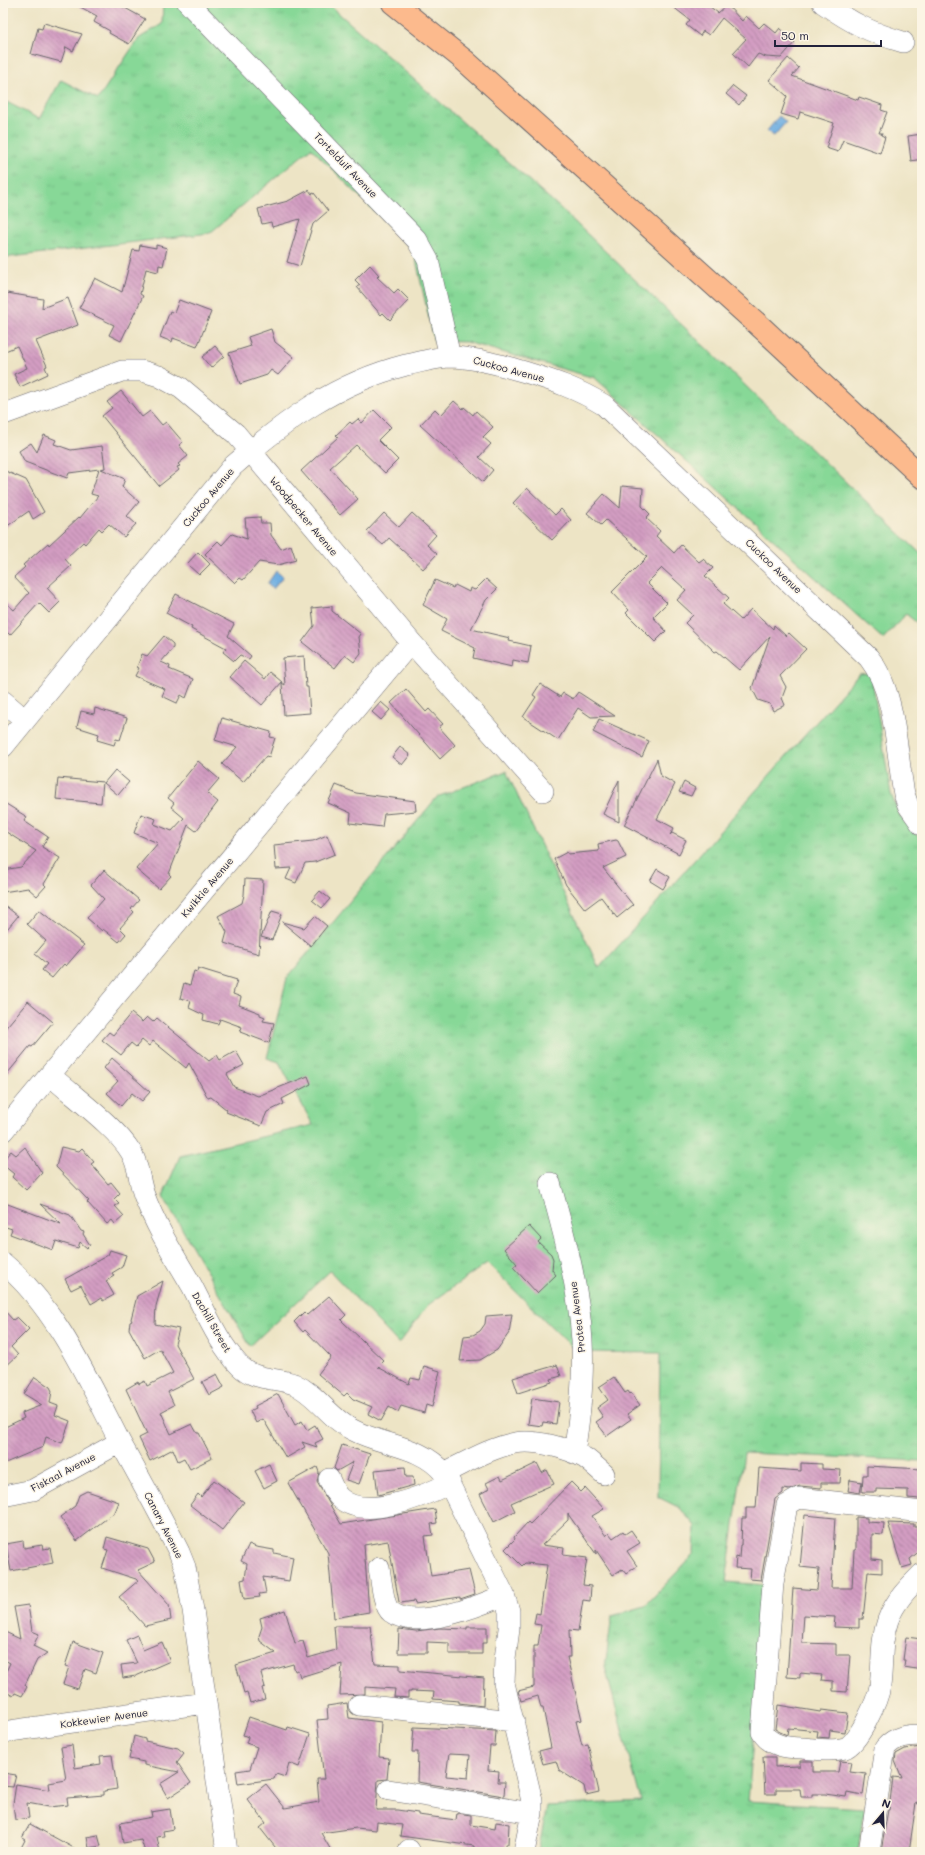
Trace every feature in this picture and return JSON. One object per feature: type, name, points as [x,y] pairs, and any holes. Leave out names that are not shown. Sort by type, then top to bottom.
[{"type":"highway","points":[[393,3],[464,60],[756,322],[922,477]]},
{"type":"street","name":"Tortelduif Avenue","points":[[188,3],[418,240],[428,260],[450,357]]},
{"type":"street","points":[[823,3],[848,20],[875,34],[903,42]]},
{"type":"street","name":"Cuckoo Avenue","points":[[3,747],[232,466],[277,428],[339,389],[368,377],[395,368],[450,357],[477,359],[566,384],[604,405],[862,651],[876,668],[885,685],[904,794],[908,805],[922,825]]},
{"type":"street","name":"Woodpecker Avenue","points":[[6,413],[122,371],[142,371],[159,376],[181,388],[236,434],[411,642],[543,791]]},
{"type":"street","name":"Kwikkie Avenue","points":[[3,1131],[411,642]]},
{"type":"street","points":[[3,701],[25,720]]},
{"type":"street","name":"Dachill Street","points":[[50,1075],[119,1136],[132,1153],[144,1196],[161,1230],[220,1338],[241,1367],[254,1375],[286,1382],[302,1388],[341,1424],[354,1431],[422,1455],[435,1462],[447,1478],[504,1595],[510,1611],[504,1683],[531,1792],[532,1813],[524,1852]]},
{"type":"street","name":"Protea Avenue","points":[[550,1183],[570,1264],[582,1341],[582,1383],[574,1453]]},
{"type":"street","name":"Canary Avenue","points":[[3,1262],[20,1277],[40,1300],[78,1362],[163,1520],[184,1567],[193,1610],[227,1852]]},
{"type":"street","name":"Fiskaal Avenue","points":[[3,1496],[33,1490],[120,1442]]},
{"type":"street","points":[[329,1480],[339,1498],[354,1506],[368,1508],[404,1501],[500,1448],[514,1443],[530,1442],[548,1445],[574,1453],[585,1458],[604,1474]]},
{"type":"street","points":[[922,1512],[799,1498],[787,1505],[773,1583],[762,1732],[766,1740],[776,1744],[798,1748],[844,1749],[853,1744],[860,1735],[880,1688],[882,1645],[893,1608],[901,1596],[922,1574]]},
{"type":"street","points":[[379,1568],[386,1602],[390,1612],[404,1617],[420,1619],[439,1616],[490,1601],[504,1595]]},
{"type":"street","name":"Kokkewier Avenue","points":[[3,1732],[205,1703]]},
{"type":"street","points":[[359,1705],[514,1721]]},
{"type":"street","points":[[869,1852],[885,1748],[899,1737],[922,1735]]},
{"type":"street","points":[[389,1790],[532,1813]]},
{"type":"green space","points":[[163,3],[327,3],[557,205],[922,555],[922,627],[906,614],[883,639],[595,378],[466,342],[434,341],[414,251],[311,148],[210,233],[3,258],[3,100],[39,119],[61,80],[98,99],[138,39],[162,24]]},
{"type":"green space","points":[[871,673],[891,794],[900,816],[922,841],[922,1461],[744,1453],[726,1582],[766,1585],[748,1801],[864,1808],[858,1852],[538,1852],[547,1806],[641,1801],[605,1667],[612,1616],[645,1606],[694,1554],[695,1526],[680,1508],[658,1497],[660,1353],[577,1352],[487,1263],[428,1305],[399,1344],[330,1271],[250,1346],[163,1196],[180,1156],[313,1125],[279,1062],[267,1058],[287,978],[437,797],[506,771],[599,968],[859,674]]},
{"type":"water","points":[[779,116],[786,122],[774,136],[767,131]]},
{"type":"water","points":[[276,571],[283,577],[273,589],[267,584]]},
{"type":"building","points":[[73,3],[116,3],[145,19],[129,44],[109,33],[110,31],[94,22],[97,16]]},
{"type":"building","points":[[668,3],[705,3],[718,13],[727,5],[742,21],[746,16],[759,28],[764,23],[776,33],[780,28],[795,42],[781,58],[766,57],[758,54],[748,67],[733,53],[746,39],[722,18],[709,35],[703,31],[700,36],[686,25],[690,20]]},
{"type":"building","points":[[44,23],[82,34],[73,51],[66,47],[61,62],[31,54],[38,28],[42,29]]},
{"type":"building","points":[[788,58],[799,68],[792,76],[858,100],[859,97],[882,105],[881,110],[887,112],[879,133],[882,133],[881,135],[885,137],[880,153],[843,140],[838,152],[826,148],[834,123],[800,112],[798,119],[781,114],[787,96],[769,80]]},
{"type":"building","points":[[733,86],[746,96],[739,105],[726,94]]},
{"type":"building","points":[[922,134],[922,159],[911,161],[908,136]]},
{"type":"building","points":[[309,190],[312,194],[314,193],[328,211],[313,224],[300,266],[287,262],[300,219],[272,227],[271,222],[262,224],[258,209],[288,201]]},
{"type":"building","points":[[140,245],[156,248],[156,245],[167,248],[163,266],[159,265],[158,272],[146,269],[140,294],[143,296],[121,341],[109,335],[114,325],[79,308],[95,278],[122,292],[133,250],[139,251]]},
{"type":"building","points":[[370,265],[379,275],[377,277],[394,293],[398,289],[409,300],[390,320],[383,313],[381,315],[357,287],[360,285],[355,280]]},
{"type":"building","points":[[7,293],[43,299],[42,308],[68,298],[78,325],[36,341],[47,366],[45,367],[48,374],[20,387],[14,374],[27,368],[17,346],[3,352],[3,315]]},
{"type":"building","points":[[179,300],[211,312],[197,347],[173,338],[172,342],[160,337],[170,311],[174,313]]},
{"type":"building","points":[[271,329],[275,342],[294,357],[278,375],[271,370],[267,375],[240,384],[229,353],[251,346],[248,337]]},
{"type":"building","points":[[215,346],[224,356],[211,368],[202,357]]},
{"type":"building","points":[[121,391],[142,417],[150,411],[162,425],[166,422],[183,442],[179,445],[188,456],[178,464],[180,466],[177,467],[179,470],[159,486],[102,416],[112,408],[107,402]]},
{"type":"building","points":[[454,401],[473,415],[476,411],[493,427],[483,437],[491,444],[479,457],[493,470],[483,482],[420,425],[435,409],[441,415]]},
{"type":"building","points":[[374,410],[391,427],[378,440],[398,460],[385,473],[356,445],[330,468],[358,499],[340,515],[301,471],[338,437],[336,435],[350,422],[352,424],[358,419],[362,423]]},
{"type":"building","points":[[44,435],[56,440],[54,444],[71,450],[102,446],[105,468],[101,469],[125,479],[122,487],[139,502],[127,516],[136,524],[124,537],[109,524],[102,531],[99,528],[85,544],[83,542],[65,559],[71,566],[47,588],[60,602],[49,613],[39,603],[10,635],[3,628],[3,600],[14,610],[29,593],[14,577],[25,567],[23,565],[48,543],[49,545],[79,517],[80,518],[98,496],[91,494],[99,469],[69,473],[67,478],[25,462],[19,451],[31,443],[37,452]]},
{"type":"building","points":[[3,470],[26,480],[44,512],[33,519],[29,511],[3,529]]},
{"type":"building","points":[[622,486],[643,488],[642,506],[650,514],[646,518],[660,531],[656,536],[674,553],[681,545],[699,562],[703,559],[713,568],[705,576],[729,598],[723,604],[741,620],[751,609],[773,629],[774,625],[786,636],[789,633],[806,649],[780,676],[786,687],[782,698],[785,705],[773,711],[770,704],[758,700],[752,688],[770,636],[739,670],[717,651],[715,652],[685,623],[693,615],[677,600],[686,590],[662,568],[647,583],[667,603],[653,617],[666,631],[655,642],[626,613],[629,610],[612,592],[647,557],[606,520],[601,525],[587,513],[604,494],[620,508]]},
{"type":"building","points":[[527,488],[555,515],[561,509],[571,520],[552,540],[513,503]]},
{"type":"building","points":[[384,513],[399,527],[412,513],[436,535],[427,545],[437,554],[423,569],[389,538],[383,545],[367,531]]},
{"type":"building","points":[[260,517],[261,523],[270,523],[271,535],[281,549],[291,545],[296,560],[278,565],[259,562],[243,580],[240,578],[235,583],[205,554],[218,541],[222,545],[232,534],[247,539],[245,518]]},
{"type":"building","points":[[198,552],[210,564],[199,575],[187,564]]},
{"type":"building","points":[[486,579],[497,589],[486,600],[471,629],[510,638],[509,641],[531,646],[528,663],[513,660],[512,667],[473,658],[475,648],[441,631],[447,619],[423,605],[435,580],[453,588],[455,585],[469,592],[470,588],[475,590]]},
{"type":"building","points":[[176,594],[234,624],[228,636],[251,656],[249,659],[240,655],[234,661],[223,652],[226,648],[191,629],[192,627],[166,613]]},
{"type":"building","points":[[332,606],[332,611],[361,634],[359,637],[361,653],[354,662],[345,655],[335,668],[302,642],[314,626],[312,608]]},
{"type":"building","points":[[164,636],[173,644],[173,648],[161,662],[170,666],[169,669],[193,679],[186,698],[181,695],[177,703],[162,696],[165,689],[135,676],[139,668],[137,667],[142,654],[147,656]]},
{"type":"building","points":[[304,656],[306,687],[308,687],[310,713],[284,715],[282,683],[285,685],[283,658]]},
{"type":"building","points":[[244,661],[265,679],[270,672],[282,682],[262,705],[230,677]]},
{"type":"building","points":[[540,684],[560,697],[563,693],[573,699],[578,692],[615,716],[591,717],[578,708],[558,740],[523,717],[536,697],[533,695]]},
{"type":"building","points":[[406,689],[426,712],[429,709],[443,724],[439,727],[455,745],[440,759],[391,703]]},
{"type":"building","points":[[381,702],[390,710],[381,720],[372,712]]},
{"type":"building","points":[[95,708],[127,718],[120,740],[116,739],[114,745],[97,740],[99,734],[77,727],[81,711],[94,714]]},
{"type":"building","points":[[222,718],[271,732],[270,737],[275,738],[269,757],[266,756],[243,782],[222,764],[237,747],[215,740]]},
{"type":"building","points":[[599,719],[649,741],[642,757],[593,732]]},
{"type":"building","points":[[400,747],[410,755],[402,765],[392,757]]},
{"type":"building","points":[[657,759],[661,776],[675,784],[657,819],[674,828],[670,835],[672,833],[686,840],[679,854],[624,825]]},
{"type":"building","points":[[198,761],[219,779],[207,793],[218,802],[196,831],[188,825],[169,874],[171,876],[159,889],[136,869],[158,843],[134,833],[141,814],[156,819],[154,824],[172,831],[184,818],[171,807],[174,803],[168,798]]},
{"type":"building","points":[[115,770],[129,782],[118,795],[104,783]]},
{"type":"building","points":[[58,778],[103,782],[101,803],[56,799]]},
{"type":"building","points":[[619,780],[619,822],[603,814]]},
{"type":"building","points":[[684,782],[695,788],[691,796],[679,792]]},
{"type":"building","points":[[336,785],[356,793],[415,801],[416,811],[384,814],[382,827],[350,823],[351,813],[328,803]]},
{"type":"building","points":[[3,802],[27,817],[24,821],[48,837],[42,847],[60,858],[44,884],[46,886],[37,896],[28,888],[3,892],[3,870],[21,867],[36,851],[3,830]]},
{"type":"building","points":[[327,835],[335,854],[315,862],[305,863],[296,883],[286,879],[291,868],[276,869],[274,845],[313,841]]},
{"type":"building","points":[[616,840],[618,841],[626,857],[603,868],[633,905],[617,918],[601,897],[585,909],[566,885],[554,859],[567,852],[568,854],[599,851],[598,844]]},
{"type":"building","points":[[657,869],[670,877],[663,889],[650,881]]},
{"type":"building","points":[[104,870],[139,900],[131,909],[134,912],[120,928],[126,934],[119,942],[103,929],[102,931],[87,918],[104,899],[91,885]]},
{"type":"building","points":[[245,879],[263,880],[259,954],[224,943],[227,932],[218,916],[242,903]]},
{"type":"building","points":[[320,891],[330,899],[322,908],[312,900]]},
{"type":"building","points":[[3,904],[18,916],[3,934]]},
{"type":"building","points":[[39,910],[84,945],[66,966],[64,964],[52,978],[42,970],[47,964],[35,954],[46,941],[27,924]]},
{"type":"building","points":[[272,911],[282,914],[272,940],[261,937]]},
{"type":"building","points":[[315,916],[327,926],[311,946],[282,922],[304,928]]},
{"type":"building","points":[[198,968],[237,980],[233,994],[241,997],[239,1005],[260,1013],[260,1015],[265,1017],[263,1021],[274,1023],[269,1043],[240,1032],[242,1027],[220,1019],[218,1024],[203,1020],[204,1015],[189,1008],[191,1001],[180,998],[184,983],[190,985],[194,971],[197,972]]},
{"type":"building","points":[[28,1001],[53,1022],[32,1047],[30,1046],[3,1079],[3,1031]]},
{"type":"building","points":[[131,1013],[142,1022],[147,1017],[153,1022],[157,1018],[209,1061],[217,1055],[220,1060],[236,1051],[244,1065],[227,1074],[234,1087],[258,1096],[308,1076],[311,1084],[282,1099],[284,1104],[267,1112],[261,1126],[226,1112],[227,1110],[211,1097],[208,1098],[189,1063],[186,1068],[153,1041],[149,1046],[142,1040],[136,1047],[131,1043],[121,1055],[102,1040],[109,1032],[113,1035]]},
{"type":"building","points":[[112,1058],[150,1092],[142,1101],[132,1093],[121,1106],[107,1093],[118,1081],[104,1068]]},
{"type":"building","points":[[25,1147],[42,1173],[26,1190],[12,1177],[14,1174],[3,1165],[3,1160],[11,1151],[16,1155]]},
{"type":"building","points":[[61,1147],[79,1151],[82,1148],[94,1162],[91,1164],[108,1184],[111,1182],[120,1193],[114,1199],[119,1204],[115,1206],[124,1216],[115,1224],[112,1220],[107,1224],[87,1202],[89,1201],[56,1167]]},
{"type":"building","points":[[5,1203],[61,1224],[40,1204],[70,1215],[81,1231],[84,1232],[83,1234],[90,1245],[87,1248],[80,1242],[78,1248],[56,1241],[53,1250],[10,1234],[12,1229],[3,1226],[3,1209]]},
{"type":"building","points":[[529,1226],[541,1239],[538,1242],[551,1254],[553,1259],[552,1270],[556,1275],[537,1293],[513,1267],[517,1264],[504,1249]]},
{"type":"building","points":[[110,1250],[126,1255],[122,1267],[112,1273],[114,1276],[106,1281],[114,1295],[103,1301],[101,1298],[91,1304],[81,1285],[71,1290],[65,1279],[108,1255]]},
{"type":"building","points":[[163,1281],[156,1306],[155,1324],[179,1329],[175,1344],[194,1379],[168,1392],[174,1405],[161,1412],[171,1434],[192,1424],[197,1433],[199,1433],[212,1458],[190,1469],[184,1458],[178,1461],[173,1449],[150,1461],[139,1438],[147,1434],[126,1389],[138,1382],[139,1384],[145,1381],[147,1386],[173,1373],[160,1349],[145,1358],[129,1329],[137,1296]]},
{"type":"building","points":[[329,1296],[346,1315],[341,1320],[384,1361],[378,1367],[409,1384],[411,1378],[420,1380],[424,1366],[440,1371],[432,1407],[426,1405],[424,1413],[401,1406],[398,1412],[389,1407],[381,1421],[368,1414],[372,1407],[353,1399],[347,1393],[344,1396],[318,1374],[331,1357],[305,1330],[303,1332],[294,1322],[304,1312],[307,1315]]},
{"type":"building","points":[[3,1309],[13,1320],[17,1317],[29,1329],[11,1347],[18,1355],[3,1369]]},
{"type":"building","points":[[512,1314],[509,1333],[497,1350],[480,1360],[460,1361],[464,1336],[473,1335],[480,1331],[485,1324],[486,1316]]},
{"type":"building","points":[[557,1365],[561,1376],[551,1379],[552,1382],[518,1393],[513,1378]]},
{"type":"building","points":[[217,1374],[224,1387],[209,1395],[202,1382]]},
{"type":"building","points":[[35,1377],[50,1387],[52,1391],[50,1403],[58,1406],[55,1415],[70,1421],[62,1443],[46,1437],[43,1447],[3,1464],[3,1428],[24,1418],[22,1413],[42,1405],[24,1394]]},
{"type":"building","points":[[614,1377],[625,1393],[628,1391],[630,1394],[631,1393],[640,1405],[627,1414],[631,1419],[607,1436],[596,1422],[603,1417],[597,1408],[608,1400],[599,1387]]},
{"type":"building","points":[[278,1394],[295,1425],[302,1421],[307,1430],[315,1425],[323,1439],[315,1443],[317,1447],[302,1442],[305,1447],[286,1458],[263,1419],[256,1423],[250,1411],[256,1408],[255,1406]]},
{"type":"building","points":[[532,1398],[559,1402],[556,1424],[543,1422],[542,1426],[528,1424]]},
{"type":"building","points":[[342,1445],[370,1454],[359,1484],[346,1480],[353,1462],[337,1471],[334,1468]]},
{"type":"building","points":[[537,1463],[542,1473],[547,1470],[554,1484],[511,1503],[515,1511],[494,1522],[480,1494],[489,1489],[486,1483],[500,1476],[502,1480]]},
{"type":"building","points":[[801,1463],[822,1464],[822,1469],[841,1470],[840,1483],[821,1483],[821,1488],[800,1486],[789,1490],[783,1489],[783,1493],[775,1499],[761,1580],[750,1579],[751,1569],[735,1568],[736,1557],[739,1558],[741,1545],[742,1518],[746,1518],[746,1508],[756,1508],[759,1468],[801,1471]]},
{"type":"building","points":[[269,1464],[277,1481],[264,1488],[255,1471]]},
{"type":"building","points":[[867,1466],[922,1469],[920,1499],[908,1498],[908,1490],[876,1489],[876,1492],[862,1492],[863,1475],[867,1475]]},
{"type":"building","points":[[317,1467],[319,1472],[317,1482],[341,1524],[435,1509],[437,1523],[431,1524],[433,1535],[425,1536],[431,1576],[469,1570],[475,1594],[460,1599],[460,1597],[415,1604],[414,1601],[401,1603],[399,1602],[388,1541],[364,1545],[369,1612],[334,1618],[328,1553],[288,1483]]},
{"type":"building","points":[[405,1467],[406,1477],[413,1477],[414,1485],[378,1495],[375,1470]]},
{"type":"building","points":[[214,1480],[244,1502],[222,1530],[190,1505],[198,1494],[201,1497]]},
{"type":"building","points":[[850,1480],[862,1482],[860,1493],[848,1491]]},
{"type":"building","points":[[571,1482],[581,1492],[585,1488],[604,1509],[592,1516],[606,1536],[609,1533],[613,1538],[623,1531],[625,1534],[631,1530],[640,1543],[627,1551],[637,1566],[626,1574],[622,1569],[613,1575],[596,1550],[596,1554],[568,1514],[568,1520],[542,1545],[564,1548],[563,1555],[587,1558],[583,1585],[591,1586],[590,1601],[583,1600],[578,1631],[569,1630],[570,1657],[567,1657],[582,1720],[576,1721],[582,1745],[588,1744],[599,1792],[586,1795],[584,1786],[559,1770],[556,1761],[543,1764],[539,1751],[551,1748],[543,1708],[541,1708],[538,1696],[521,1701],[518,1691],[534,1687],[534,1646],[538,1646],[541,1625],[534,1624],[536,1613],[540,1614],[547,1565],[525,1563],[522,1566],[505,1549],[528,1522],[530,1524]]},
{"type":"building","points":[[87,1491],[119,1502],[115,1512],[77,1541],[60,1517],[75,1506],[79,1495]]},
{"type":"building","points":[[805,1515],[835,1518],[831,1588],[852,1588],[854,1550],[856,1550],[856,1517],[867,1518],[867,1522],[884,1523],[883,1535],[872,1534],[872,1559],[882,1560],[882,1573],[868,1572],[863,1619],[859,1619],[859,1628],[834,1627],[835,1617],[804,1615],[802,1643],[836,1644],[836,1655],[850,1655],[847,1692],[833,1691],[833,1681],[821,1680],[822,1675],[800,1673],[800,1678],[787,1677],[793,1588],[817,1590],[819,1569],[800,1567]]},
{"type":"building","points":[[888,1523],[914,1524],[914,1527],[922,1527],[922,1549],[910,1559],[912,1565],[902,1568]]},
{"type":"building","points":[[107,1537],[148,1549],[155,1562],[138,1570],[169,1605],[171,1620],[145,1626],[119,1597],[139,1580],[102,1568],[108,1550],[104,1549]]},
{"type":"building","points":[[23,1541],[24,1548],[42,1545],[43,1549],[50,1548],[53,1563],[11,1571],[6,1544]]},
{"type":"building","points":[[249,1544],[256,1547],[274,1550],[274,1553],[293,1557],[289,1581],[263,1577],[266,1593],[259,1594],[260,1597],[244,1599],[241,1580],[245,1579],[247,1564],[241,1561]]},
{"type":"building","points":[[28,1605],[32,1631],[39,1634],[33,1646],[47,1653],[37,1660],[25,1685],[27,1687],[22,1696],[15,1693],[13,1696],[3,1690],[3,1678],[10,1663],[3,1659],[3,1631],[20,1639],[14,1607]]},
{"type":"building","points":[[285,1610],[295,1643],[303,1641],[308,1658],[336,1650],[334,1626],[370,1626],[375,1664],[400,1665],[400,1670],[484,1678],[483,1706],[459,1703],[459,1701],[433,1699],[434,1692],[411,1691],[408,1692],[408,1698],[394,1697],[395,1689],[365,1687],[365,1694],[340,1695],[342,1664],[300,1677],[298,1670],[295,1671],[293,1664],[261,1673],[265,1687],[262,1688],[265,1699],[250,1703],[247,1692],[244,1693],[236,1665],[276,1653],[260,1641],[259,1636],[262,1627],[260,1618]]},
{"type":"building","points":[[467,1627],[487,1627],[487,1643],[482,1643],[482,1654],[449,1654],[449,1643],[427,1642],[427,1653],[398,1653],[399,1629],[416,1631],[440,1628],[467,1629]]},
{"type":"building","points":[[137,1635],[143,1650],[162,1642],[170,1661],[136,1676],[123,1678],[121,1665],[137,1663],[126,1640]]},
{"type":"building","points":[[906,1637],[922,1639],[922,1670],[904,1667],[905,1660],[903,1660]]},
{"type":"building","points":[[73,1642],[103,1653],[96,1673],[85,1669],[78,1689],[63,1684],[69,1667],[65,1666]]},
{"type":"building","points":[[347,1703],[349,1718],[381,1722],[379,1757],[389,1758],[387,1779],[378,1780],[376,1810],[397,1810],[418,1813],[418,1815],[456,1820],[457,1813],[471,1815],[471,1825],[495,1829],[496,1822],[509,1824],[508,1844],[506,1844],[505,1852],[493,1852],[474,1849],[474,1846],[400,1836],[402,1825],[377,1822],[376,1830],[356,1828],[321,1833],[332,1852],[279,1852],[260,1828],[266,1823],[247,1799],[266,1784],[285,1808],[319,1802],[317,1779],[324,1779],[317,1720],[328,1719],[327,1706]]},
{"type":"building","points":[[778,1705],[820,1712],[821,1710],[848,1713],[845,1732],[830,1730],[829,1738],[817,1737],[818,1731],[788,1728],[787,1735],[775,1729]]},
{"type":"building","points":[[249,1717],[287,1730],[288,1727],[310,1734],[299,1767],[289,1763],[285,1777],[276,1774],[274,1779],[238,1784],[236,1771],[250,1769],[257,1747],[246,1743],[248,1737],[243,1735]]},
{"type":"building","points":[[414,1727],[496,1731],[495,1746],[490,1746],[488,1770],[499,1771],[498,1782],[505,1782],[504,1796],[417,1782],[418,1752],[412,1752]],"holes":[[[449,1754],[470,1755],[468,1778],[446,1776]]]},
{"type":"building","points":[[134,1736],[145,1739],[145,1741],[178,1748],[184,1753],[177,1762],[191,1783],[168,1798],[160,1784],[179,1772],[144,1765],[144,1762],[129,1759]]},
{"type":"building","points":[[72,1745],[75,1768],[101,1764],[100,1756],[112,1755],[117,1789],[104,1791],[104,1795],[67,1798],[68,1805],[49,1807],[27,1803],[29,1818],[15,1820],[13,1804],[16,1784],[50,1790],[49,1783],[66,1780],[61,1747]]},
{"type":"building","points":[[922,1747],[922,1777],[918,1804],[916,1803],[909,1852],[881,1852],[889,1810],[893,1777],[902,1778],[895,1761],[896,1754],[905,1749]]},
{"type":"building","points":[[763,1757],[775,1757],[775,1767],[800,1766],[800,1761],[813,1761],[813,1772],[838,1772],[840,1761],[852,1762],[850,1772],[866,1774],[863,1795],[847,1792],[846,1797],[812,1794],[812,1797],[801,1797],[800,1789],[776,1789],[776,1794],[765,1794]]},
{"type":"building","points":[[3,1773],[16,1775],[13,1787],[3,1786]]},
{"type":"building","points":[[170,1809],[173,1829],[163,1831],[164,1836],[157,1837],[160,1852],[145,1852],[141,1840],[123,1843],[120,1823],[152,1817],[151,1812]]},
{"type":"building","points":[[30,1824],[81,1852],[19,1852],[25,1840],[22,1838]]},
{"type":"building","points":[[98,1835],[101,1846],[89,1848],[87,1837]]}]
